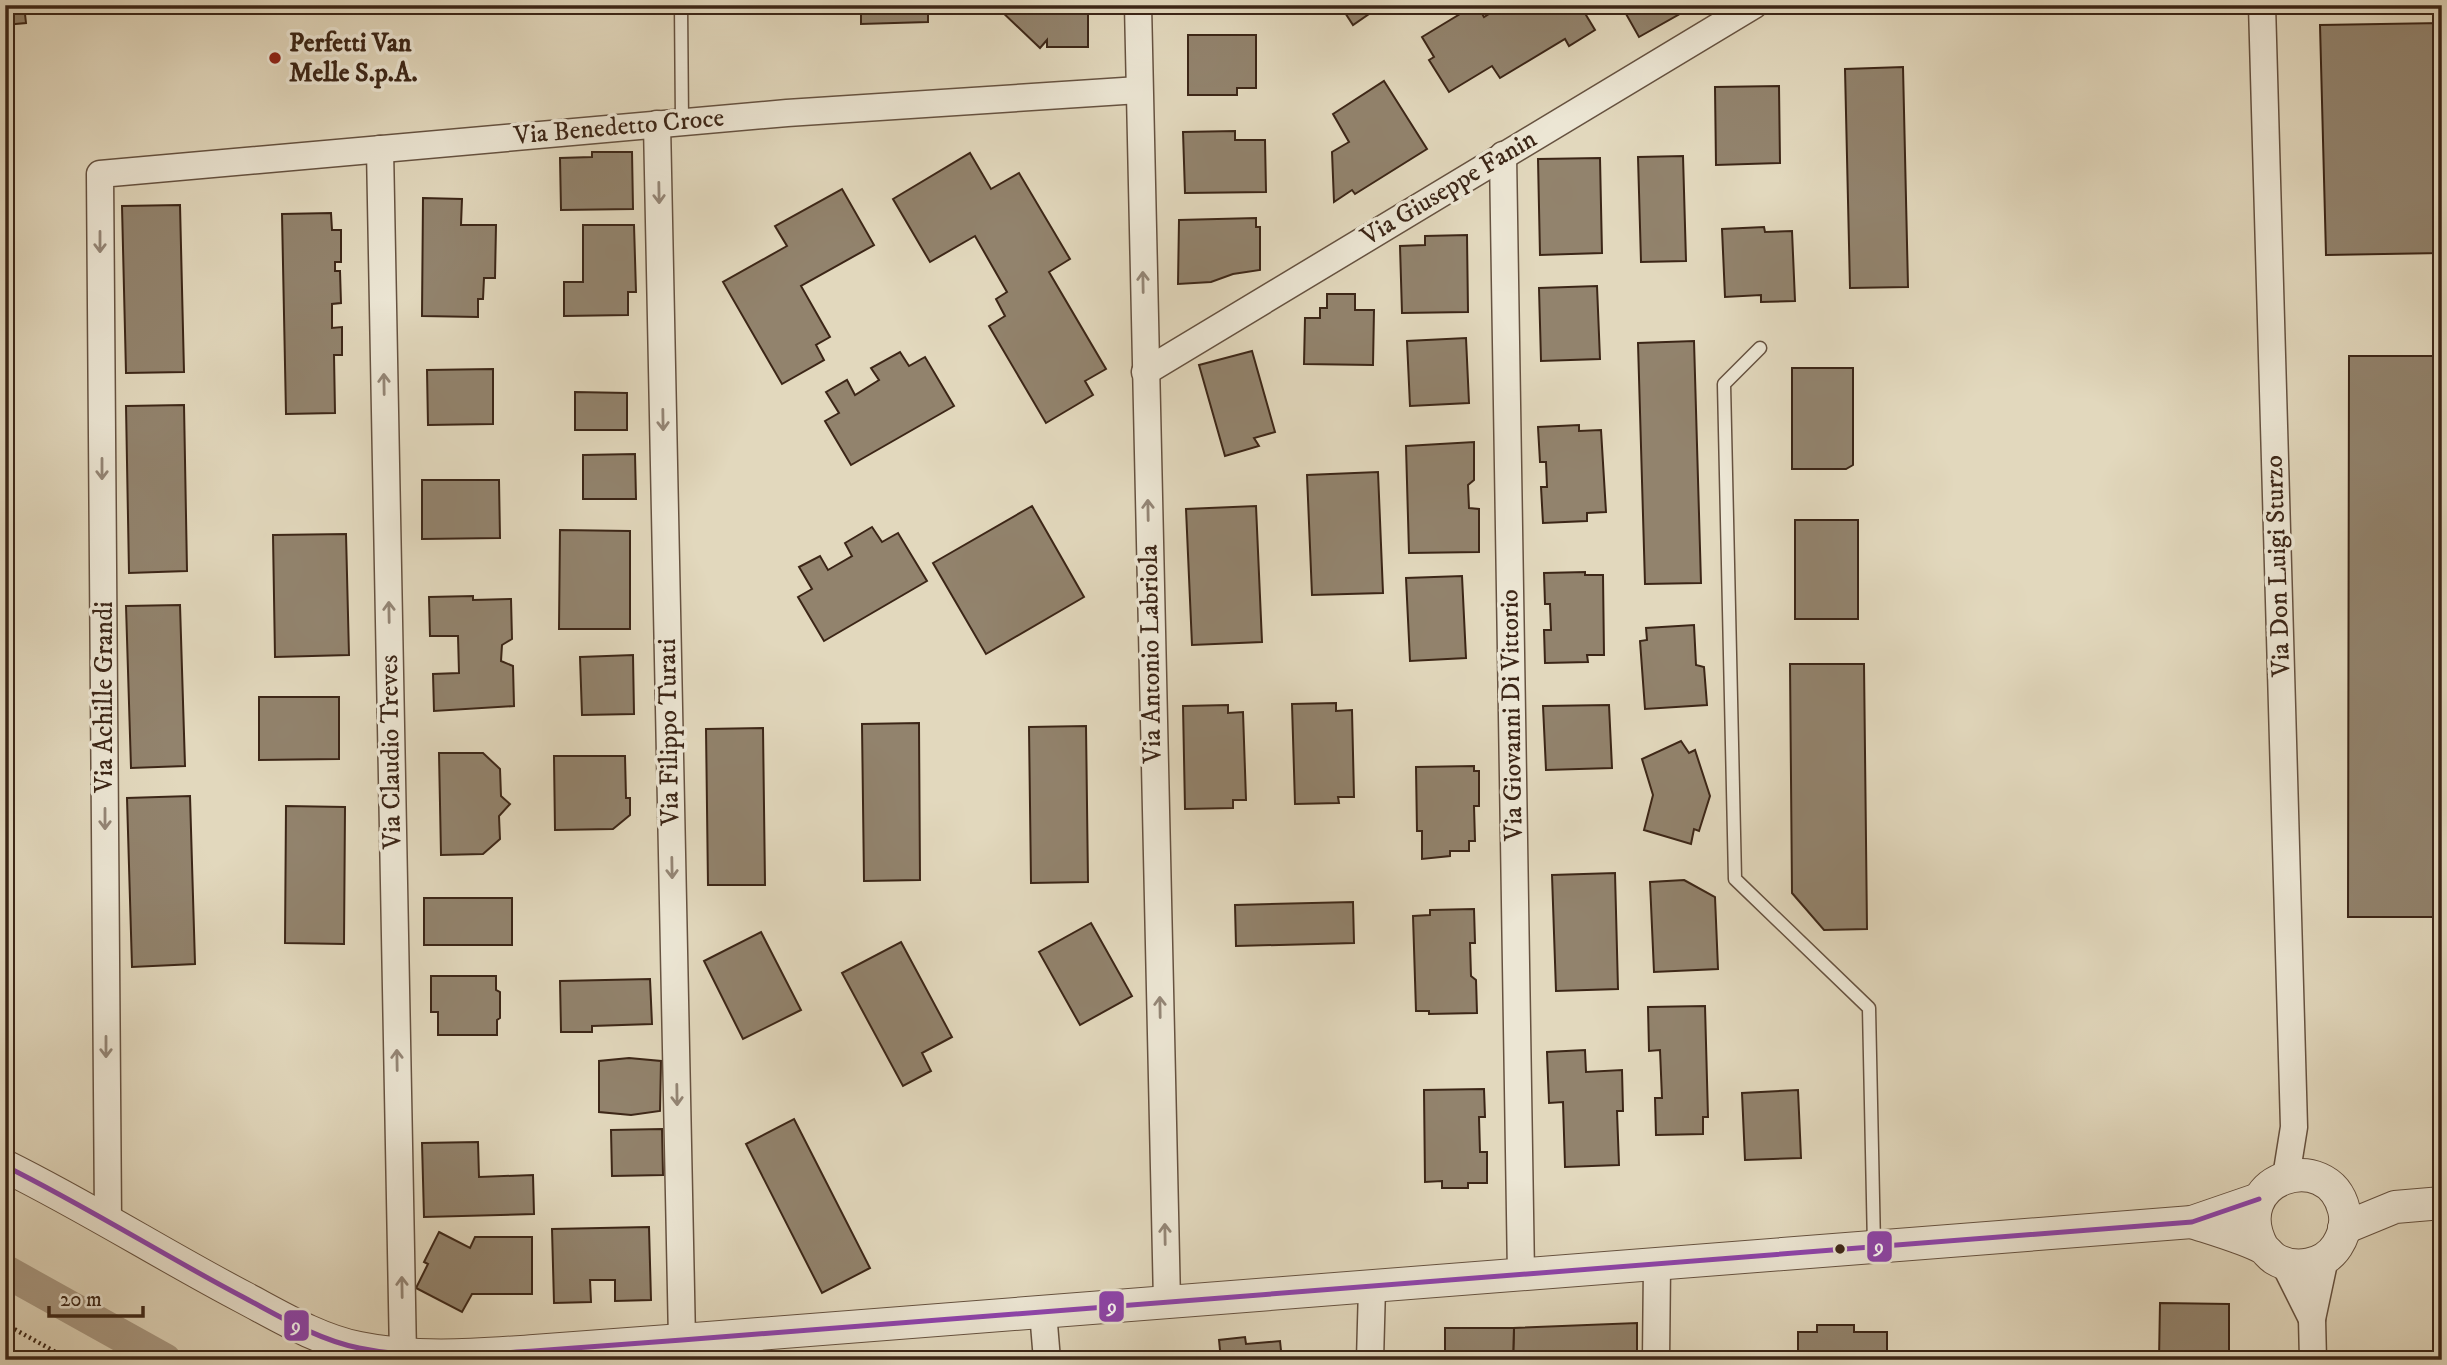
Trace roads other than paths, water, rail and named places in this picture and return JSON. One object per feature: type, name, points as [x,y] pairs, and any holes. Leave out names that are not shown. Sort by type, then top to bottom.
[{"type":"street","name":"Via Antonio Labriola","points":[[1138,5],[1167,1302]]},
{"type":"street","name":"Via Giuseppe Fanin","points":[[1145,372],[1754,5]]},
{"type":"street","name":"Via Don Luigi Sturzo","points":[[2262,5],[2294,1127],[2312,1183]]},
{"type":"street","name":"Via Benedetto Croce","points":[[100,174],[787,113],[1139,90]]},
{"type":"street","name":"Via Filippo Turati","points":[[670,123],[682,1340]]},
{"type":"street","name":"Via Claudio Treves","points":[[380,149],[403,1355]]},
{"type":"street","name":"Via Giovanni Di Vittorio","points":[[1503,155],[1521,1275]]},
{"type":"street","name":"Via Achille Grandi","points":[[100,174],[108,1220]]},
{"type":"street","points":[[5,1166],[108,1220],[210,1280],[313,1332],[357,1348],[403,1355],[488,1354],[682,1340],[721,1349],[1043,1312],[2192,1222],[2259,1199]]},
{"type":"street","points":[[2192,1222],[2298,1266],[2312,1264],[2325,1258],[2341,1239],[2345,1216],[2312,1183]]},
{"type":"street","points":[[2312,1319],[2274,1255],[2256,1236],[2255,1211],[2266,1189],[2312,1183],[2395,1207]]},
{"type":"street","points":[[2344,1228],[2395,1207],[2442,1203]]},
{"type":"street","points":[[2313,1360],[2312,1319],[2325,1258]]},
{"type":"street","points":[[1656,1360],[1657,1265]]},
{"type":"street","points":[[1370,1360],[1372,1287]]},
{"type":"street","points":[[1043,1312],[1047,1360]]},
{"type":"lane","points":[[670,123],[681,5]]},
{"type":"lane","points":[[1760,348],[1724,384],[1735,879],[1868,1008],[1874,1247]]},
{"type":"waterway","points":[[5,1271],[165,1360]]},
{"type":"place","name":"Perfetti Van Melle S.p.A.","points":[[275,58]]}]
